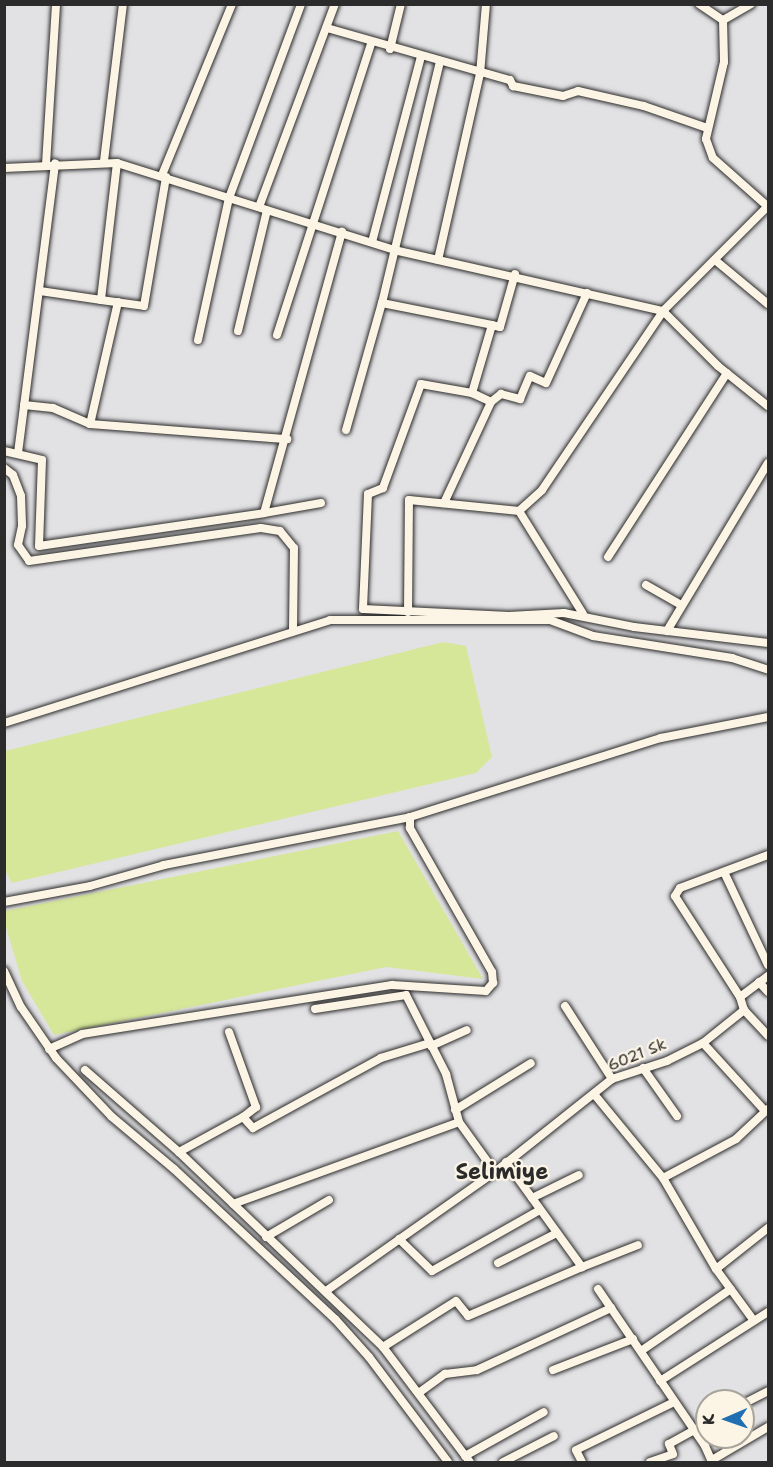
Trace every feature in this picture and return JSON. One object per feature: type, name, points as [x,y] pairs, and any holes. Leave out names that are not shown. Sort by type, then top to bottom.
[{"type":"street","points":[[18,453],[39,291],[50,163],[56,4]]},
{"type":"street","points":[[104,161],[123,4]]},
{"type":"street","points":[[39,291],[144,306],[164,176],[232,4]]},
{"type":"street","points":[[198,340],[229,198],[302,4]]},
{"type":"street","points":[[238,331],[263,209],[335,4]]},
{"type":"street","points":[[390,49],[401,4]]},
{"type":"street","points":[[438,260],[480,74],[486,4]]},
{"type":"street","points":[[699,4],[723,20]]},
{"type":"street","points":[[723,20],[751,4]]},
{"type":"street","points":[[408,612],[409,500],[519,511],[542,490],[663,311],[768,206],[713,159],[706,139],[707,128],[719,95],[724,62],[723,20]]},
{"type":"street","points":[[327,28],[371,44],[510,81],[513,86],[563,96],[578,91],[633,104],[707,128]]},
{"type":"street","points":[[277,335],[371,44]]},
{"type":"street","points":[[372,242],[421,56]]},
{"type":"street","points":[[346,430],[382,303],[440,61]]},
{"type":"street","points":[[4,168],[50,163],[104,161],[117,163],[394,250],[515,274],[663,311],[727,373],[768,406]]},
{"type":"street","points":[[101,300],[117,163]]},
{"type":"street","points":[[264,513],[287,438],[342,232]]},
{"type":"street","points":[[715,260],[768,304]]},
{"type":"street","points":[[382,303],[501,327],[515,274]]},
{"type":"street","points":[[444,503],[491,402],[501,394],[520,399],[530,376],[546,383],[587,293]]},
{"type":"street","points":[[90,424],[118,302]]},
{"type":"street","points":[[472,393],[492,325]]},
{"type":"street","points":[[608,557],[727,373]]},
{"type":"street","points":[[491,402],[472,393],[421,384],[383,488],[368,494],[366,500],[363,609],[408,612],[583,614],[667,632],[768,644]]},
{"type":"street","points":[[24,405],[53,408],[90,424],[287,438]]},
{"type":"street","points":[[4,451],[42,460],[39,546],[321,503]]},
{"type":"street","points":[[667,632],[681,605],[768,463]]},
{"type":"street","points":[[4,468],[13,475],[21,496],[22,526],[18,545],[29,561],[261,528],[280,531],[294,548],[293,630]]},
{"type":"street","points":[[519,511],[583,614]]},
{"type":"street","points":[[646,585],[681,605]]},
{"type":"street","points":[[4,723],[293,630],[321,622],[351,619],[550,620],[593,636],[732,658],[768,670]]},
{"type":"street","points":[[4,902],[90,886],[164,865],[410,817],[661,738],[768,717]]},
{"type":"street","points":[[48,1049],[82,1034],[392,985],[473,993],[490,989],[492,972],[410,828],[410,817]]},
{"type":"street","points":[[768,855],[680,888],[675,896],[740,997],[744,1010],[768,1036]]},
{"type":"street","points":[[724,872],[768,965]]},
{"type":"street","points":[[4,971],[21,1007],[48,1049],[112,1117],[174,1169],[335,1319],[369,1357],[448,1462]]},
{"type":"street","points":[[740,997],[768,976]]},
{"type":"street","points":[[759,982],[768,992]]},
{"type":"street","points":[[315,1009],[406,995],[446,1074],[459,1122],[495,1172]]},
{"type":"street","points":[[565,1006],[612,1078]]},
{"type":"street","name":"6021 Sk","points":[[326,1291],[495,1172],[612,1078],[703,1043],[744,1010]]},
{"type":"street","points":[[243,1117],[253,1128],[381,1058],[431,1045],[467,1030]]},
{"type":"street","points":[[179,1152],[243,1117],[256,1107],[230,1032]]},
{"type":"street","points":[[663,1178],[736,1139],[767,1110],[703,1043]]},
{"type":"street","points":[[455,1110],[531,1063]]},
{"type":"street","points":[[643,1068],[677,1116]]},
{"type":"street","points":[[85,1070],[179,1152],[383,1347],[420,1392],[468,1459],[544,1412]]},
{"type":"street","points":[[594,1094],[663,1178],[716,1269],[754,1321]]},
{"type":"street","points":[[233,1204],[459,1122]]},
{"type":"street","points":[[506,1162],[582,1267]]},
{"type":"street","points":[[532,1198],[579,1175]]},
{"type":"street","points":[[266,1237],[329,1200]]},
{"type":"street","points":[[399,1239],[432,1270],[540,1210]]},
{"type":"street","points":[[716,1269],[768,1228]]},
{"type":"street","points":[[498,1263],[557,1233]]},
{"type":"street","points":[[383,1347],[456,1301],[468,1316],[638,1245]]},
{"type":"street","points":[[598,1289],[712,1461],[768,1427]]},
{"type":"street","points":[[641,1351],[731,1289]]},
{"type":"street","points":[[420,1392],[445,1374],[477,1370],[611,1308]]},
{"type":"street","points":[[660,1381],[768,1312]]},
{"type":"street","points":[[552,1370],[633,1339]]},
{"type":"street","points":[[582,1462],[576,1450],[674,1402]]},
{"type":"street","points":[[650,1462],[673,1454],[669,1443],[693,1431]]},
{"type":"street","points":[[503,1462],[554,1436]]},
{"type":"green space","points":[[443,642],[466,646],[492,757],[476,773],[12,883],[5,870],[5,751]]},
{"type":"green space","points":[[398,831],[483,979],[386,967],[54,1035],[22,981],[5,924],[5,911]]},
{"type":"district","name":"Selimiye","points":[[502,1172]]}]
